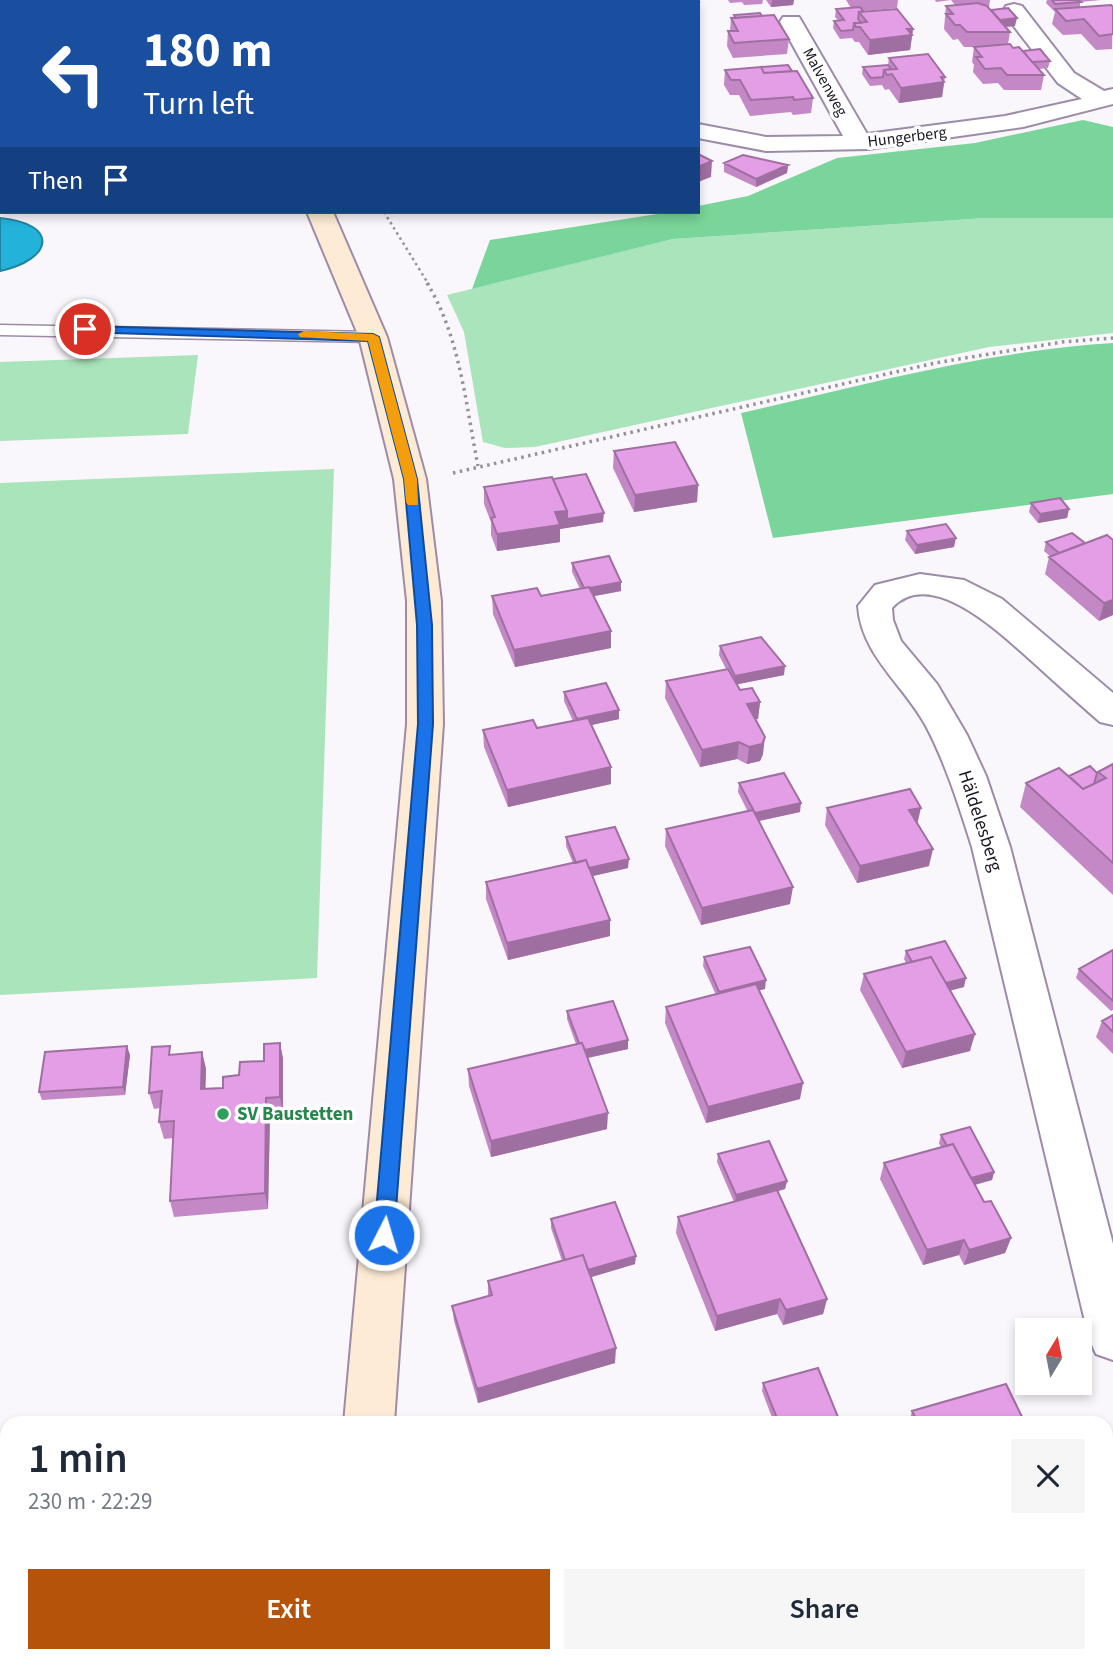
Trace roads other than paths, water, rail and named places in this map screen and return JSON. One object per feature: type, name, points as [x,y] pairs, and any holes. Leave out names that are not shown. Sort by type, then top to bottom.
[{"type":"street","points":[[1014,11],[1066,78],[1107,98]]},
{"type":"street","name":"Malvenweg","points":[[791,22],[859,142]]},
{"type":"street","name":"Hungerberg","points":[[700,131],[763,144],[812,146],[1054,116],[1107,98]]},
{"type":"street","points":[[321,214],[373,337],[411,479],[424,601],[425,724],[370,1416]]},
{"type":"street","name":"Häldelesberg","points":[[1113,713],[990,607],[952,588],[920,585],[887,593],[875,606],[874,624],[883,644],[924,693],[949,735],[971,784],[991,847],[1113,1338]]},
{"type":"lane","points":[[0,330],[178,331],[373,337]]},
{"type":"water","points":[[0,218],[33,227],[41,235],[42,243],[31,259],[0,271]]},
{"type":"place","name":"SV Baustetten","points":[[223,1114]]}]
